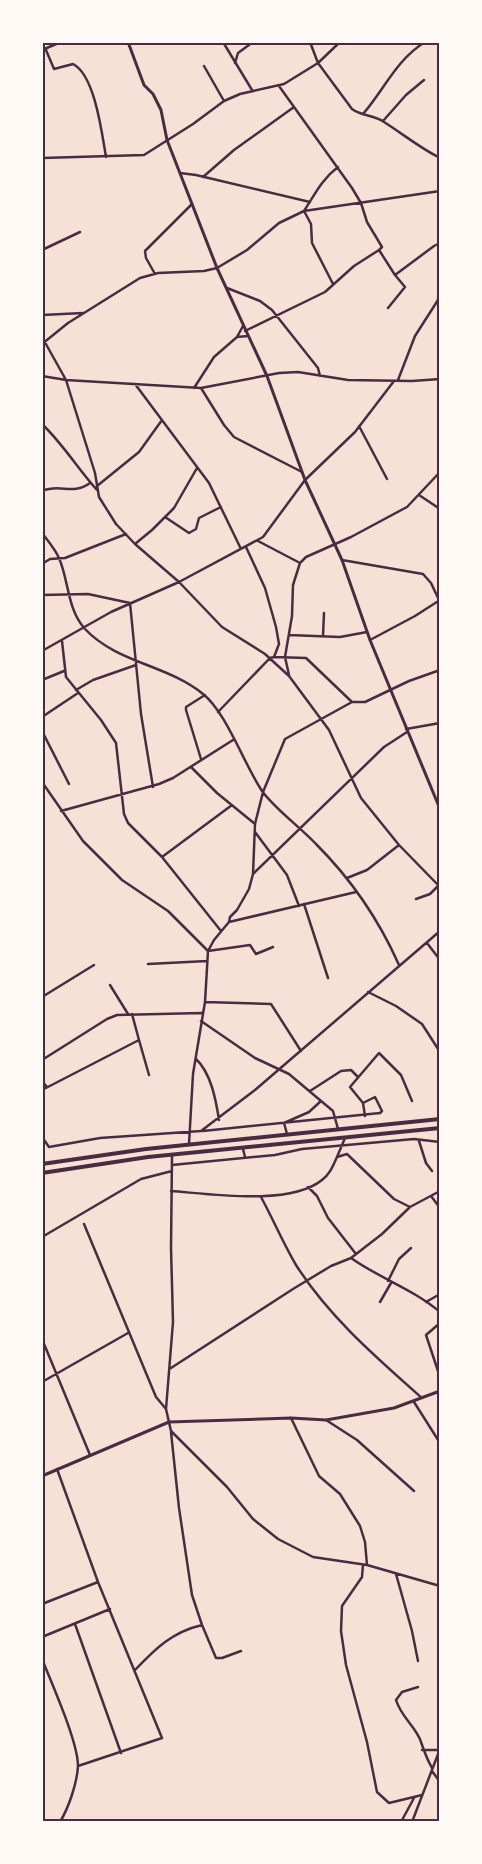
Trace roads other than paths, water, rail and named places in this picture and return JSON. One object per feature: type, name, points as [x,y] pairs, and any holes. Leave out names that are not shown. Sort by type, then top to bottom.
[{"type":"main road","points":[[42,1164],[189,1145],[440,1119]]},
{"type":"main road","points":[[42,1172],[243,1148],[440,1128]]},
{"type":"street","points":[[61,42],[44,50],[54,69],[73,64],[81,71],[91,89],[100,122],[106,156]]},
{"type":"street","points":[[128,42],[144,85],[152,94],[161,110],[166,140],[225,287],[267,376],[305,480],[342,560],[370,640],[439,808]]},
{"type":"street","points":[[223,42],[252,90]]},
{"type":"street","points":[[235,63],[238,53],[254,42]]},
{"type":"street","points":[[310,42],[318,62],[352,109],[383,121],[418,146],[440,158]]},
{"type":"street","points":[[42,158],[144,155],[224,101],[252,90],[279,86],[318,62],[340,42]]},
{"type":"street","points":[[363,114],[378,97],[381,88],[402,60],[425,42]]},
{"type":"street","points":[[204,66],[224,101]]},
{"type":"street","points":[[383,121],[406,95],[424,80]]},
{"type":"street","points":[[246,331],[278,317],[325,292],[354,266],[382,247],[367,222],[361,203],[338,167],[279,86]]},
{"type":"street","points":[[203,177],[234,150],[294,107]]},
{"type":"street","points":[[304,211],[327,175],[338,167]]},
{"type":"street","points":[[180,173],[310,202]]},
{"type":"street","points":[[44,343],[84,313],[140,278],[155,274],[204,271],[217,268],[247,250],[279,223],[304,211],[440,191]]},
{"type":"street","points":[[155,274],[144,251],[192,204]]},
{"type":"street","points":[[304,211],[311,224],[312,243],[333,284]]},
{"type":"street","points":[[42,250],[80,232]]},
{"type":"street","points":[[395,275],[439,244]]},
{"type":"street","points":[[379,250],[395,275],[405,286],[388,308]]},
{"type":"street","points":[[42,651],[130,602],[179,582],[258,541],[268,532],[305,480],[359,426],[396,381],[415,336],[438,300],[440,259]]},
{"type":"street","points":[[225,287],[260,301],[278,317],[300,348],[318,368],[320,376]]},
{"type":"street","points":[[42,314],[61,316],[84,313]]},
{"type":"street","points":[[194,388],[214,356],[237,337],[244,326]]},
{"type":"street","points":[[237,337],[248,336]]},
{"type":"street","points":[[42,337],[66,380],[98,486],[98,492]]},
{"type":"street","points":[[42,376],[66,380],[194,388],[298,372],[348,380],[396,381],[440,379]]},
{"type":"street","points":[[135,384],[197,468],[221,507],[241,549]]},
{"type":"street","points":[[201,388],[224,425],[234,437],[302,472]]},
{"type":"street","points":[[98,486],[139,452],[162,420]]},
{"type":"street","points":[[42,424],[55,436],[98,492],[116,524],[135,544],[179,582],[222,627],[272,657],[289,676],[336,741],[351,780],[374,815],[399,845],[439,887],[430,894],[416,899]]},
{"type":"street","points":[[359,426],[387,480]]},
{"type":"street","points":[[135,544],[174,508],[197,468]]},
{"type":"street","points":[[289,676],[285,657],[293,585],[300,563],[306,557],[401,511],[440,472]]},
{"type":"street","points":[[42,491],[52,488],[78,490],[90,482]]},
{"type":"street","points":[[419,495],[440,509]]},
{"type":"street","points":[[166,517],[189,533],[196,529],[199,518],[221,507]]},
{"type":"street","points":[[42,533],[59,558],[72,606],[84,628],[101,642],[136,663],[182,679],[205,694],[218,712],[263,792],[300,827],[347,878],[376,917],[399,965]]},
{"type":"street","points":[[42,564],[126,534]]},
{"type":"street","points":[[258,541],[300,563]]},
{"type":"street","points":[[218,712],[272,657],[279,644],[265,588],[246,547]]},
{"type":"street","points":[[342,560],[423,574],[431,583],[439,600],[415,616],[370,640]]},
{"type":"street","points":[[42,595],[69,594],[111,597],[130,602]]},
{"type":"street","points":[[130,602],[145,746],[153,787]]},
{"type":"street","points":[[323,636],[324,613]]},
{"type":"street","points":[[288,635],[340,637],[367,632]]},
{"type":"street","points":[[62,641],[64,671],[77,691],[101,720],[116,744],[124,814],[128,823],[162,857],[221,931]]},
{"type":"street","points":[[272,657],[306,658],[352,702]]},
{"type":"street","points":[[42,717],[93,680],[136,663]]},
{"type":"street","points":[[189,1145],[195,1059],[205,1002],[208,951],[249,890],[253,874],[255,824],[263,792],[285,739],[352,702],[365,702],[391,689],[440,670]]},
{"type":"street","points":[[42,680],[64,671]]},
{"type":"street","points":[[202,759],[186,708],[205,694]]},
{"type":"street","points":[[253,874],[384,747],[407,730],[440,723]]},
{"type":"street","points":[[42,731],[69,784]]},
{"type":"street","points":[[61,811],[153,787],[174,778],[233,740]]},
{"type":"street","points":[[191,767],[217,793],[255,824]]},
{"type":"street","points":[[42,782],[83,841],[122,880],[156,901],[208,951]]},
{"type":"street","points":[[162,857],[232,805]]},
{"type":"street","points":[[254,831],[287,875],[299,906]]},
{"type":"street","points":[[347,878],[367,870],[399,845]]},
{"type":"street","points":[[229,922],[356,892]]},
{"type":"street","points":[[304,904],[328,978]]},
{"type":"street","points":[[201,1131],[219,1120],[279,1070],[440,931]]},
{"type":"street","points":[[427,943],[440,960]]},
{"type":"street","points":[[208,951],[250,945],[256,954],[273,947]]},
{"type":"street","points":[[148,964],[207,961]]},
{"type":"street","points":[[42,997],[94,966]]},
{"type":"street","points":[[110,985],[128,1014]]},
{"type":"street","points":[[368,992],[409,1014],[422,1024],[440,1052]]},
{"type":"street","points":[[205,1002],[272,1004],[301,1051]]},
{"type":"street","points":[[42,1060],[107,1019],[128,1014],[202,1013]]},
{"type":"street","points":[[132,1014],[149,1075]]},
{"type":"street","points":[[201,1021],[255,1058],[289,1074],[333,1111],[339,1130]]},
{"type":"street","points":[[42,1090],[139,1040]]},
{"type":"street","points":[[365,1116],[363,1103],[350,1087],[380,1053],[400,1074],[412,1101]]},
{"type":"street","points":[[195,1059],[207,1073],[216,1102],[219,1120]]},
{"type":"street","points":[[310,1091],[341,1071],[351,1070],[358,1077]]},
{"type":"street","points":[[42,1080],[47,1087]]},
{"type":"street","points":[[42,1136],[49,1147],[100,1138],[190,1132],[284,1122],[336,1120],[378,1115],[382,1111],[375,1098],[363,1103]]},
{"type":"street","points":[[284,1122],[309,1112],[321,1101]]},
{"type":"street","points":[[284,1122],[287,1135]]},
{"type":"street","points":[[171,1191],[261,1196],[287,1195],[321,1181],[331,1171],[345,1138]]},
{"type":"street","points":[[172,1165],[414,1139],[440,1142]]},
{"type":"street","points":[[419,1141],[426,1163],[432,1171]]},
{"type":"street","points":[[243,1148],[245,1158]]},
{"type":"street","points":[[337,1157],[347,1154],[352,1157],[394,1199],[410,1207]]},
{"type":"street","points":[[172,1156],[173,1322],[166,1410],[171,1431],[179,1508],[192,1595],[202,1625],[218,1660],[242,1651]]},
{"type":"street","points":[[42,1237],[141,1179],[172,1171]]},
{"type":"street","points":[[308,1186],[317,1196],[328,1218],[356,1254]]},
{"type":"street","points":[[170,1369],[308,1280],[352,1258],[382,1234],[410,1207],[440,1191]]},
{"type":"street","points":[[261,1196],[286,1247],[308,1280],[348,1330],[422,1398]]},
{"type":"street","points":[[431,1196],[440,1208]]},
{"type":"street","points":[[84,1224],[156,1397],[166,1410]]},
{"type":"street","points":[[380,1302],[399,1259],[411,1248]]},
{"type":"street","points":[[352,1258],[373,1273],[426,1302],[440,1312]]},
{"type":"street","points":[[426,1302],[440,1294]]},
{"type":"street","points":[[440,1322],[426,1334],[440,1378]]},
{"type":"street","points":[[42,1382],[128,1333]]},
{"type":"street","points":[[42,1339],[90,1455]]},
{"type":"street","points":[[42,1476],[169,1422],[290,1418],[326,1420],[414,1402],[440,1391]]},
{"type":"street","points":[[414,1402],[440,1443]]},
{"type":"street","points":[[290,1418],[320,1476],[340,1494],[360,1526],[366,1549],[362,1577],[349,1593],[340,1613],[346,1665],[367,1742],[377,1792],[389,1803],[422,1795]]},
{"type":"street","points":[[326,1420],[357,1440],[414,1491]]},
{"type":"street","points":[[171,1431],[227,1487],[253,1519],[278,1539],[313,1557],[365,1565],[440,1586]]},
{"type":"street","points":[[57,1469],[98,1582],[162,1738],[78,1766]]},
{"type":"street","points":[[396,1574],[412,1631],[418,1661]]},
{"type":"street","points":[[42,1604],[98,1582]]},
{"type":"street","points":[[42,1637],[110,1610]]},
{"type":"street","points":[[75,1624],[121,1753]]},
{"type":"street","points":[[135,1670],[156,1647],[170,1637],[202,1625]]},
{"type":"street","points":[[42,1659],[74,1745],[78,1766],[72,1790],[60,1822]]},
{"type":"street","points":[[418,1687],[402,1692],[396,1700],[400,1712],[421,1742],[422,1750],[440,1782]]},
{"type":"street","points":[[412,1822],[439,1749],[422,1750]]},
{"type":"street","points":[[401,1822],[414,1798]]}]
